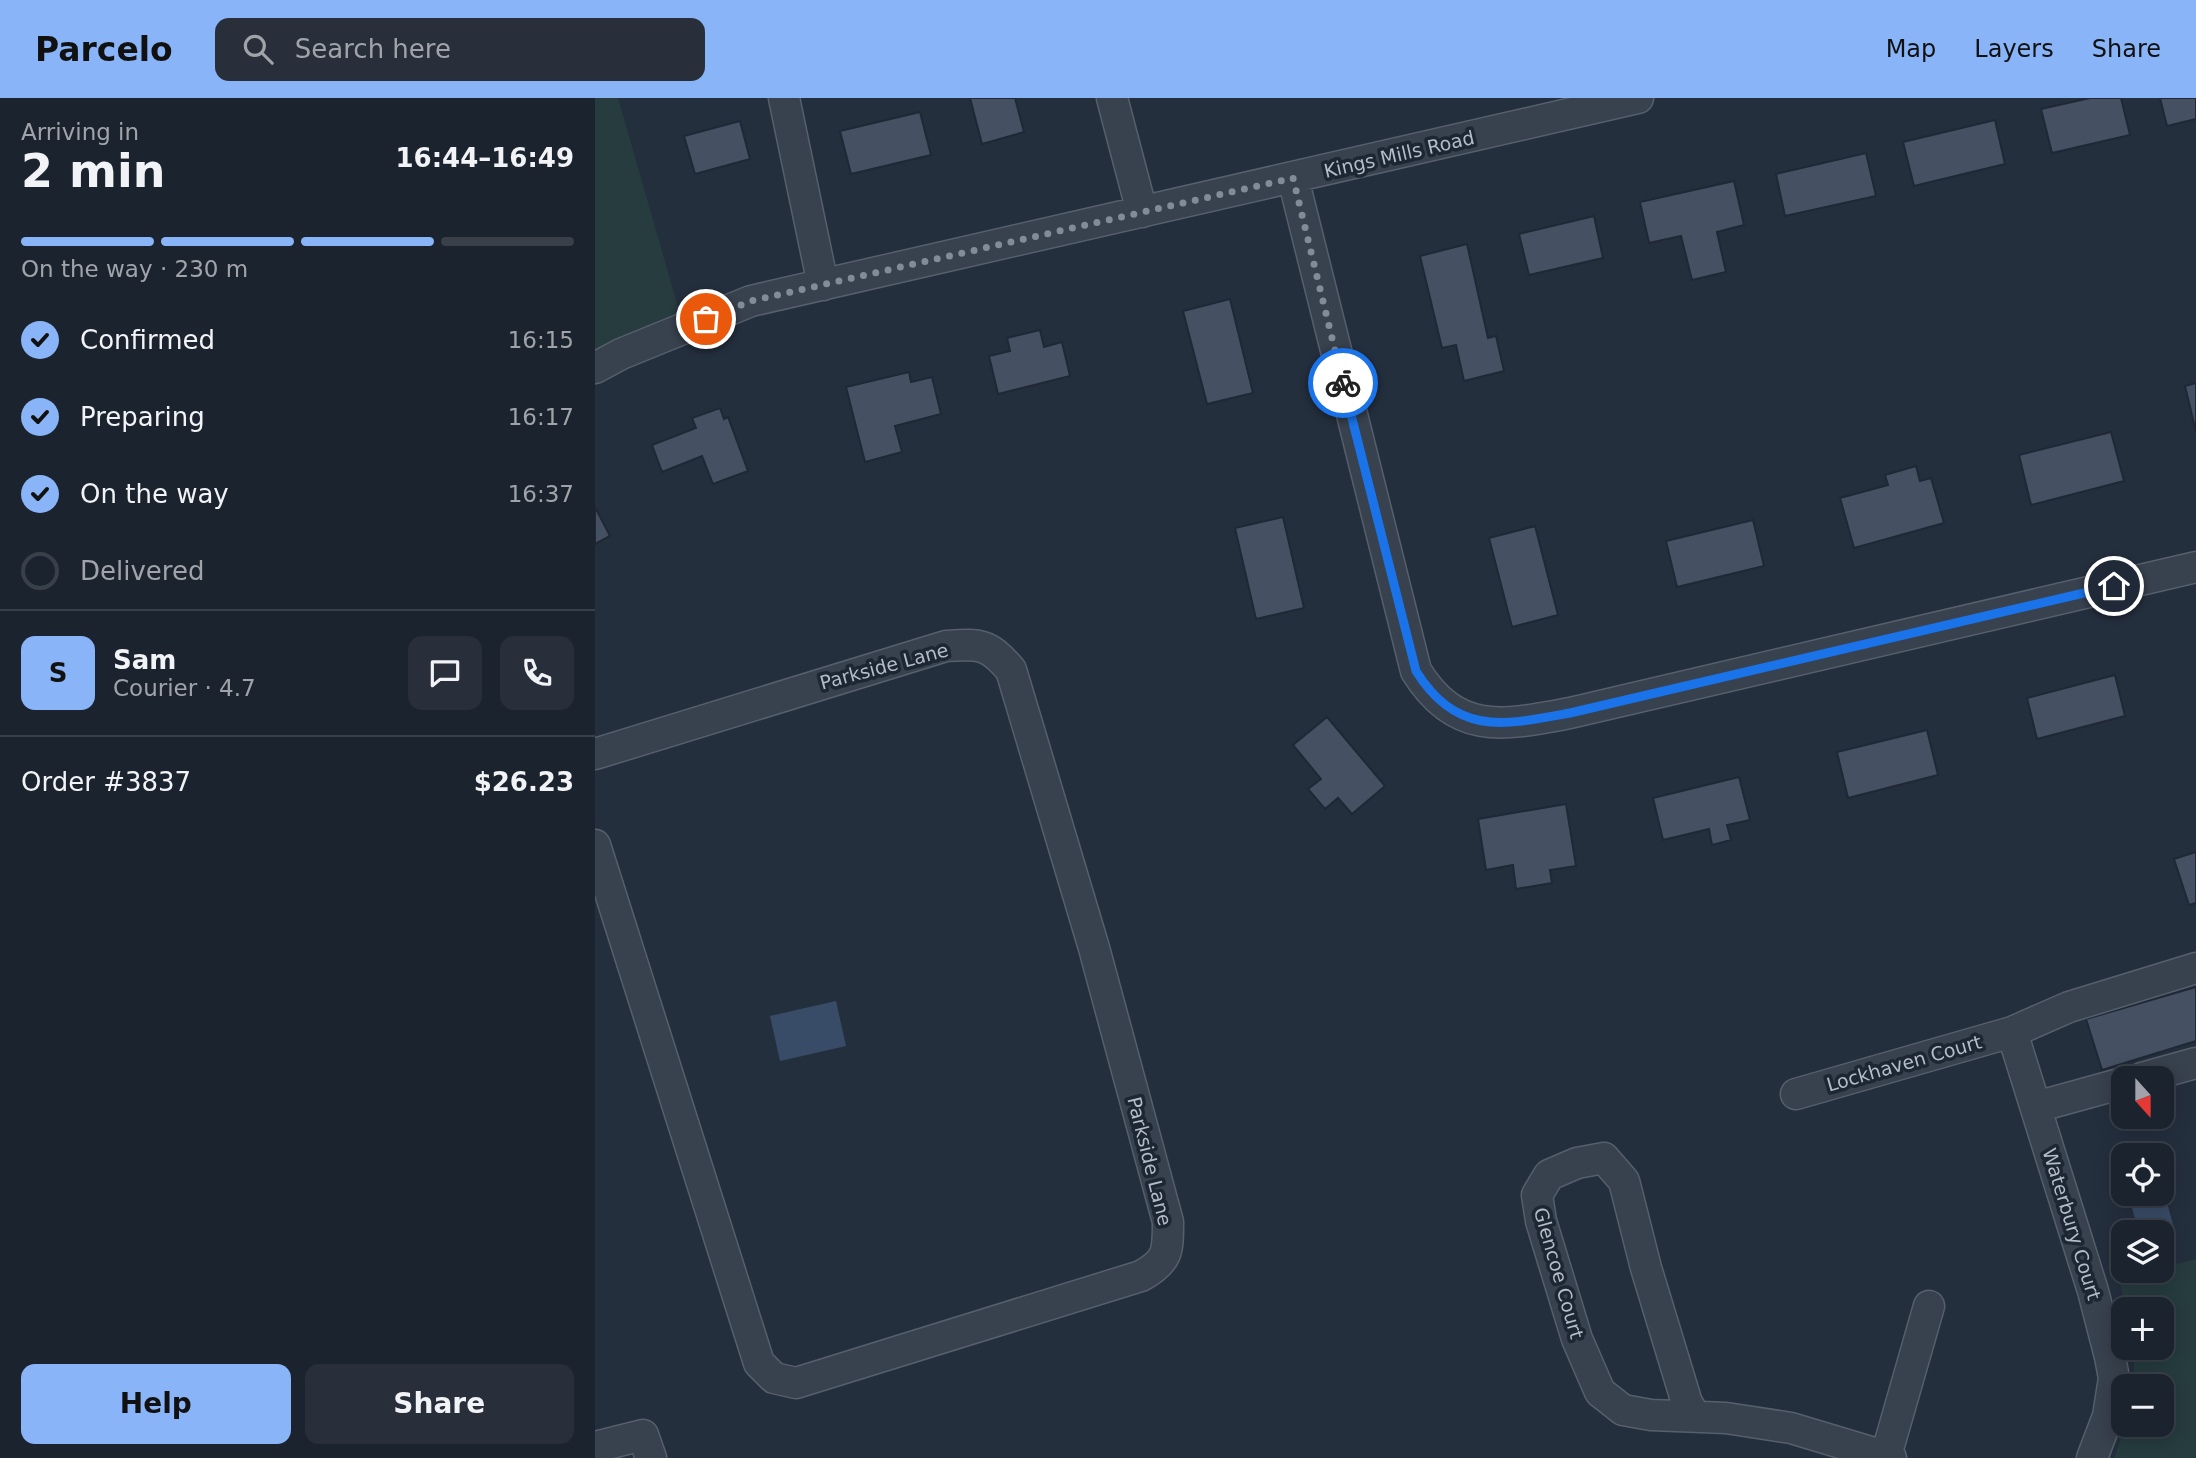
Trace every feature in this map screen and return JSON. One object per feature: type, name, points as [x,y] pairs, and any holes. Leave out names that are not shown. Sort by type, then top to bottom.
[{"type":"street","points":[[784,98],[823,285]]},
{"type":"street","points":[[1112,98],[1142,212]]},
{"type":"street","name":"Kings Mills Road","points":[[595,368],[621,354],[751,301],[1638,98]]},
{"type":"street","points":[[1293,178],[1416,671],[1439,700],[1471,719],[1487,724],[1517,723],[1570,713],[2196,567]]},
{"type":"street","name":"Parkside Lane","points":[[595,754],[946,646],[980,644],[996,653],[1011,670],[1094,948],[1168,1222],[1168,1249],[1159,1266],[1141,1276],[796,1383],[774,1378],[759,1363],[595,845]]},
{"type":"street","name":"Lockhaven Court","points":[[1796,1094],[2012,1032],[2069,1007],[2196,968]]},
{"type":"street","name":"Waterbury Court","points":[[2012,1032],[2093,1291],[2114,1378],[2108,1416],[2092,1458]]},
{"type":"street","points":[[2174,1069],[2196,1063]]},
{"type":"street","points":[[2036,1107],[2111,1086]]},
{"type":"street","name":"Glencoe Court","points":[[1695,1416],[1687,1403],[1661,1317],[1625,1181],[1604,1158],[1577,1163],[1549,1175],[1537,1195],[1541,1221],[1577,1339],[1600,1392],[1623,1410],[1791,1428],[1888,1457]]},
{"type":"street","points":[[1888,1457],[1929,1306]]},
{"type":"street","points":[[595,1447],[643,1435],[651,1458]]},
{"type":"green space","points":[[595,98],[618,98],[684,328],[595,368]]},
{"type":"green space","points":[[2196,1259],[2196,1458],[2114,1458],[2122,1437],[2174,1437],[2174,1374],[2134,1374],[2134,1360],[2174,1360],[2174,1297],[2123,1297],[2120,1283],[2174,1283],[2174,1265]]},
{"type":"water","points":[[836,1001],[846,1046],[780,1061],[770,1016]]},
{"type":"water","points":[[2131,1206],[2168,1206],[2172,1220],[2135,1220]]},
{"type":"building","points":[[970,98],[1015,98],[1024,132],[982,144]]},
{"type":"building","points":[[2090,98],[2121,98],[2130,135],[2052,153],[2041,109]]},
{"type":"building","points":[[2160,98],[2196,98],[2196,119],[2167,126]]},
{"type":"building","points":[[920,112],[931,155],[851,174],[840,131]]},
{"type":"building","points":[[1995,120],[2005,164],[1914,186],[1903,142]]},
{"type":"building","points":[[740,121],[750,159],[695,174],[684,136]]},
{"type":"building","points":[[1866,153],[1876,196],[1785,216],[1776,174]]},
{"type":"building","points":[[1734,181],[1744,225],[1717,232],[1726,272],[1692,280],[1681,236],[1649,243],[1640,202]]},
{"type":"building","points":[[1594,216],[1603,258],[1529,275],[1519,234]]},
{"type":"building","points":[[1467,244],[1488,338],[1496,336],[1504,371],[1464,381],[1456,345],[1442,348],[1420,256]]},
{"type":"building","points":[[1230,299],[1253,393],[1207,404],[1183,311]]},
{"type":"building","points":[[1040,330],[1044,347],[1062,342],[1070,376],[998,394],[989,356],[1010,351],[1007,338]]},
{"type":"building","points":[[909,372],[911,382],[932,377],[941,414],[895,426],[902,452],[865,462],[846,387]]},
{"type":"building","points":[[2196,383],[2196,432],[2185,386]]},
{"type":"building","points":[[720,408],[724,419],[728,417],[748,471],[713,484],[702,456],[662,472],[652,445],[696,428],[692,418]]},
{"type":"building","points":[[2111,432],[2124,481],[2031,505],[2019,455]]},
{"type":"building","points":[[1916,466],[1920,481],[1931,478],[1944,523],[1854,548],[1840,498],[1888,485],[1885,475]]},
{"type":"building","points":[[595,507],[610,536],[595,544]]},
{"type":"building","points":[[1283,517],[1304,608],[1256,619],[1235,528]]},
{"type":"building","points":[[1753,520],[1764,566],[1677,587],[1666,541]]},
{"type":"building","points":[[1535,526],[1558,615],[1512,627],[1489,538]]},
{"type":"building","points":[[2115,675],[2125,716],[2037,739],[2027,698]]},
{"type":"building","points":[[1327,717],[1385,786],[1352,814],[1338,798],[1325,809],[1308,789],[1321,779],[1293,745]]},
{"type":"building","points":[[1927,730],[1938,775],[1848,798],[1837,752]]},
{"type":"building","points":[[1739,777],[1750,820],[1727,825],[1731,840],[1712,845],[1709,829],[1663,840],[1653,798]]},
{"type":"building","points":[[1566,804],[1576,866],[1550,870],[1552,883],[1516,889],[1513,865],[1486,870],[1478,819]]},
{"type":"building","points":[[2196,852],[2196,903],[2189,905],[2174,859]]},
{"type":"building","points":[[2196,987],[2196,1041],[2102,1070],[2086,1019]]},
{"type":"way so far","points":[[706,319],[751,301],[1293,178],[1343,383]]},
{"type":"route","points":[[1343,383],[1416,671],[1424,685],[1439,700],[1457,712],[1487,724],[1517,723],[1570,713],[2114,586]]}]
